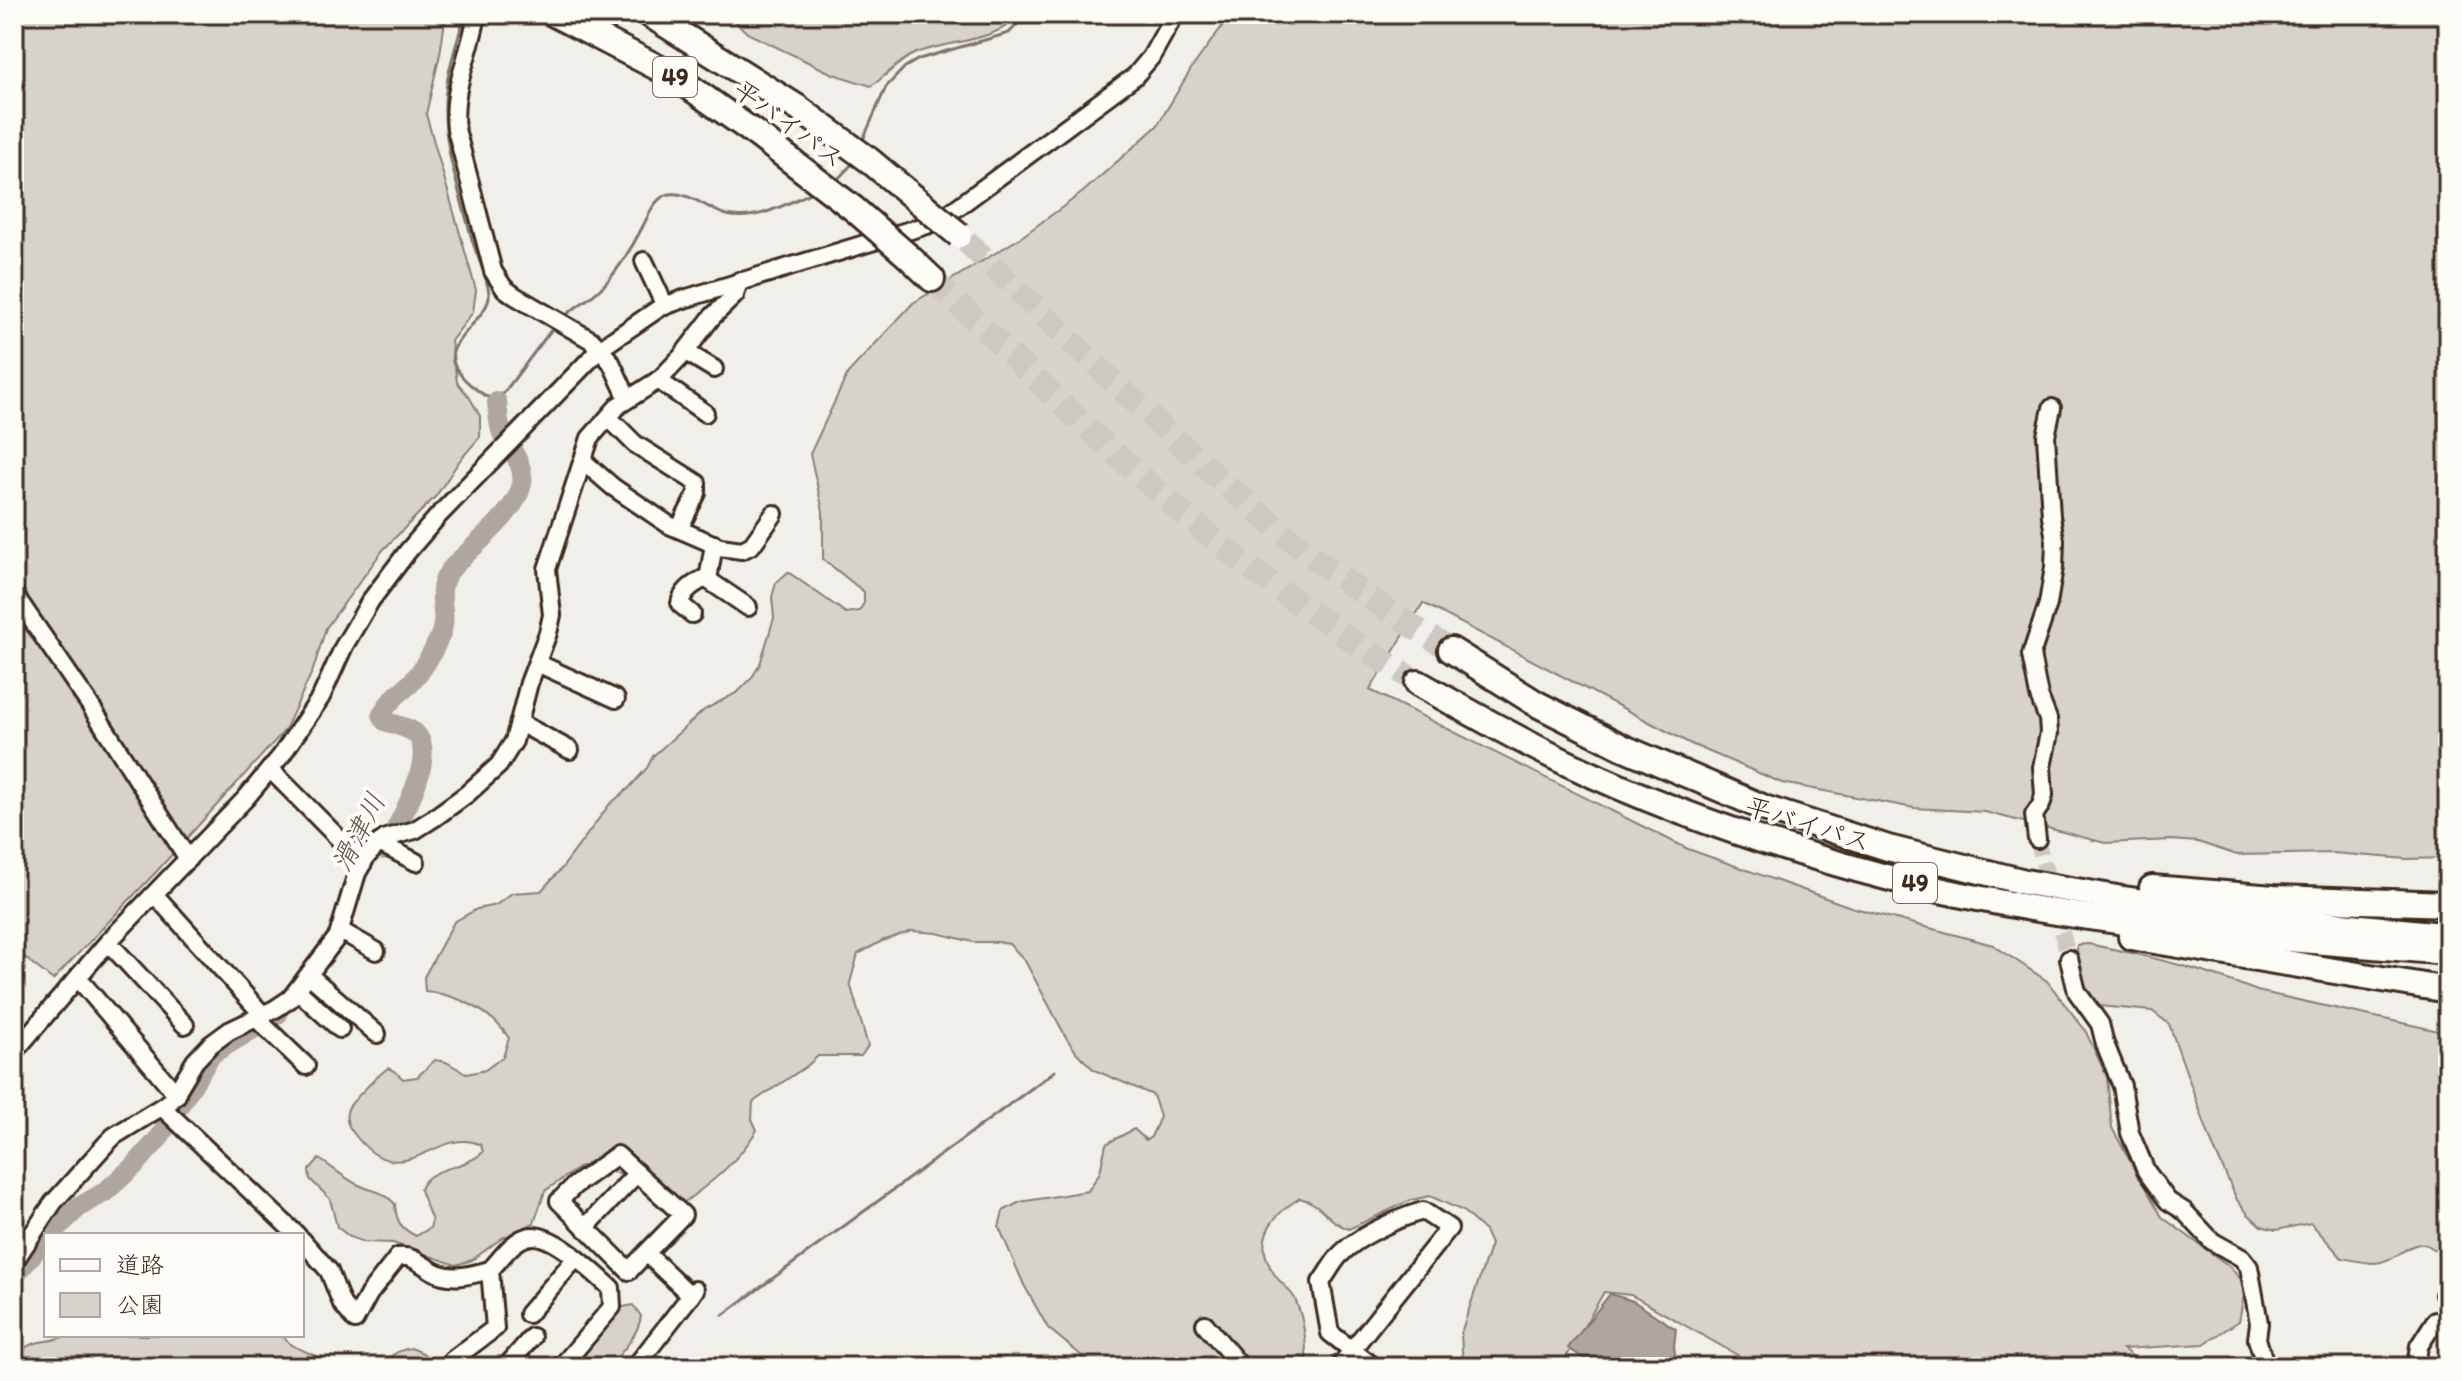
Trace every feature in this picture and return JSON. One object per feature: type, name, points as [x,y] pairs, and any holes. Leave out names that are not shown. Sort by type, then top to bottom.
[{"type":"highway","name":"平バイパス","points":[[554,14],[674,76],[854,209],[932,279]]},
{"type":"highway","name":"平バイパス","points":[[649,14],[798,108],[869,160],[963,238]]},
{"type":"highway","name":"平バイパス","points":[[1451,650],[1537,704],[1633,752],[1767,809],[1888,848],[2025,882],[2117,898],[2220,913],[2448,935]]},
{"type":"highway","name":"平バイパス","points":[[1418,683],[1568,763],[1717,824],[1889,877],[2105,918],[2221,932],[2448,952]]},
{"type":"highway","points":[[1717,824],[1798,856],[1966,905],[2114,934],[2448,990]]},
{"type":"highway","points":[[1888,848],[2072,879],[2166,890],[2274,898],[2448,904]]},
{"type":"street","points":[[477,14],[454,112],[493,271],[509,292],[584,335],[600,349],[616,371],[628,399]]},
{"type":"street","points":[[15,1050],[108,942],[270,769],[321,697],[344,646],[387,578],[439,515],[600,349],[665,306],[927,225],[951,212],[1135,76],[1151,57],[1175,14]]},
{"type":"street","points":[[644,261],[665,306]]},
{"type":"street","points":[[14,1262],[53,1203],[114,1136],[163,1108],[177,1095],[200,1055],[229,1031],[290,999],[341,931],[363,863],[379,843],[415,830],[431,829],[491,774],[510,749],[552,615],[547,569],[590,438],[628,399],[658,380],[686,352],[712,317],[735,295],[739,281]]},
{"type":"street","points":[[686,352],[714,369]]},
{"type":"street","points":[[658,380],[705,413]]},
{"type":"street","points":[[2037,839],[2034,815],[2044,795],[2042,767],[2049,725],[2039,696],[2031,655],[2048,604],[2054,567],[2055,540],[2046,436],[2052,408]]},
{"type":"street","points":[[609,418],[635,444],[697,483],[697,493],[679,529]]},
{"type":"street","points":[[583,461],[641,507],[679,529],[714,544],[742,550],[752,545],[774,514]]},
{"type":"street","points":[[714,544],[708,577],[710,583],[748,607]]},
{"type":"street","points":[[692,614],[680,604],[681,596],[708,577]]},
{"type":"street","points":[[14,594],[90,705],[188,859]]},
{"type":"street","points":[[537,663],[616,699]]},
{"type":"street","points":[[520,723],[570,750]]},
{"type":"street","points":[[270,769],[363,863]]},
{"type":"street","points":[[379,843],[416,862]]},
{"type":"street","points":[[155,895],[306,1066]]},
{"type":"street","points":[[341,931],[376,951]]},
{"type":"street","points":[[108,942],[185,1025]]},
{"type":"street","points":[[2069,959],[2077,992],[2100,1024],[2122,1086],[2130,1133],[2146,1171],[2168,1201],[2184,1211],[2212,1241],[2235,1253],[2249,1267],[2259,1323],[2257,1339],[2266,1367]]},
{"type":"street","points":[[309,975],[377,1034]]},
{"type":"street","points":[[78,978],[177,1095]]},
{"type":"street","points":[[297,990],[340,1029]]},
{"type":"street","points":[[163,1108],[295,1233]]},
{"type":"street","points":[[617,1155],[683,1215],[629,1271],[585,1228],[559,1201],[575,1185],[617,1155]]},
{"type":"street","points":[[585,1228],[637,1173]]},
{"type":"street","points":[[1340,1367],[1351,1351],[1449,1228],[1423,1211],[1404,1216],[1352,1245],[1340,1255],[1321,1282],[1330,1333],[1351,1351],[1374,1367]]},
{"type":"street","points":[[304,1242],[329,1271],[342,1304],[355,1320],[398,1257],[413,1258],[444,1276],[465,1276],[490,1270],[516,1243],[528,1236],[550,1239],[611,1288],[612,1307],[561,1367]]},
{"type":"street","points":[[635,1367],[693,1293],[646,1253]]},
{"type":"street","points":[[528,1314],[575,1259]]},
{"type":"street","points":[[458,1367],[452,1360],[495,1328],[490,1270]]},
{"type":"street","points":[[2416,1367],[2419,1346],[2435,1321]]},
{"type":"street","points":[[1205,1324],[1241,1367]]},
{"type":"street","points":[[506,1367],[532,1337]]},
{"type":"green space","points":[[14,14],[446,14],[426,114],[476,290],[473,312],[451,341],[457,382],[480,416],[480,437],[436,496],[383,550],[326,628],[313,670],[285,730],[53,980],[14,949]]},
{"type":"green space","points":[[728,14],[1021,14],[985,36],[916,53],[871,86],[833,74],[747,33]]},
{"type":"green space","points":[[1231,14],[2448,14],[2448,858],[2407,859],[2333,853],[2237,855],[2198,842],[2105,843],[1985,812],[1914,808],[1782,783],[1691,744],[1423,603],[1370,690],[1688,849],[1851,907],[1993,945],[2047,981],[2085,1030],[2107,1077],[2112,1128],[2162,1217],[2229,1266],[2246,1285],[2239,1321],[2204,1344],[2123,1349],[2146,1367],[1736,1367],[1739,1356],[1631,1295],[1604,1292],[1567,1356],[1564,1367],[1463,1367],[1461,1333],[1491,1244],[1485,1231],[1463,1211],[1430,1196],[1411,1200],[1349,1229],[1300,1198],[1272,1222],[1267,1231],[1265,1252],[1275,1275],[1298,1307],[1307,1367],[1084,1367],[1082,1356],[1048,1328],[1024,1285],[999,1227],[1003,1211],[1020,1202],[1088,1191],[1100,1172],[1106,1144],[1134,1129],[1146,1140],[1151,1137],[1160,1117],[1153,1095],[1094,1070],[1077,1053],[1024,959],[1009,944],[973,942],[937,933],[912,931],[882,941],[858,954],[850,983],[868,1046],[861,1056],[818,1056],[753,1102],[752,1119],[757,1130],[749,1142],[722,1172],[679,1206],[632,1176],[581,1166],[545,1191],[534,1223],[502,1238],[472,1260],[456,1265],[393,1243],[364,1242],[350,1237],[337,1227],[330,1199],[310,1179],[309,1170],[319,1159],[354,1182],[390,1199],[395,1204],[400,1223],[416,1236],[430,1228],[432,1221],[420,1190],[424,1182],[430,1176],[483,1152],[481,1145],[465,1141],[449,1143],[403,1160],[387,1160],[370,1151],[352,1131],[347,1120],[352,1103],[388,1068],[403,1079],[417,1077],[435,1060],[446,1062],[467,1074],[485,1070],[503,1057],[509,1038],[493,1019],[461,1000],[425,991],[424,977],[454,922],[477,909],[496,905],[512,893],[541,891],[609,805],[647,768],[653,756],[704,710],[738,692],[751,679],[760,664],[774,618],[772,597],[776,583],[788,572],[846,613],[859,611],[864,603],[864,592],[823,559],[823,511],[810,454],[848,373],[913,303],[1020,238],[1083,192],[1157,126],[1191,69]]},
{"type":"green space","points":[[2088,944],[2174,963],[2257,991],[2448,1033],[2448,1266],[2438,1253],[2420,1244],[2375,1263],[2342,1258],[2311,1223],[2276,1230],[2261,1226],[2237,1200],[2212,1144],[2169,1024],[2152,1011],[2099,1006],[2085,985],[2078,962],[2077,945]]},
{"type":"green space","points":[[633,1305],[641,1316],[637,1330],[609,1367],[575,1367],[623,1307]]},
{"type":"green space","points":[[284,1337],[291,1345],[340,1367],[14,1367],[23,1350],[29,1346],[58,1338]]},
{"type":"green space","points":[[411,1348],[423,1353],[435,1367],[375,1367],[396,1353]]},
{"type":"shaded area","points":[[1610,1294],[1633,1301],[1676,1329],[1674,1346],[1677,1367],[1597,1367],[1568,1348]]},
{"type":"waterway","points":[[463,14],[446,88],[446,127],[454,174],[489,294],[483,311],[456,345],[453,362],[478,391],[497,402],[555,325]]},
{"type":"waterway","points":[[862,142],[886,87],[905,67],[919,59],[1009,33],[1027,14]]},
{"type":"waterway","points":[[836,181],[855,161]]},
{"type":"waterway","points":[[564,317],[594,295],[611,277],[654,205],[664,196],[679,194],[720,213],[750,216],[815,191]]},
{"type":"waterway","name":"滑津川","points":[[383,850],[419,777],[422,749],[416,734],[385,721],[382,714],[415,678],[437,642],[443,627],[442,593],[446,576],[503,517],[519,494],[522,483],[519,463],[501,429],[497,402]]},
{"type":"waterway","name":"滑津川","points":[[52,1233],[79,1207],[105,1192],[136,1164],[159,1138],[212,1054],[278,1014]]},
{"type":"waterway","points":[[723,1315],[1055,1071]]},
{"type":"waterway","name":"滑津川","points":[[14,1277],[44,1240]]},
{"type":"tunnel","points":[[966,241],[1132,399],[1260,514],[1340,577],[1451,650]]},
{"type":"tunnel","points":[[932,279],[1086,427],[1206,533],[1289,597],[1418,683]]},
{"type":"tunnel","points":[[2037,839],[2069,959]]}]
